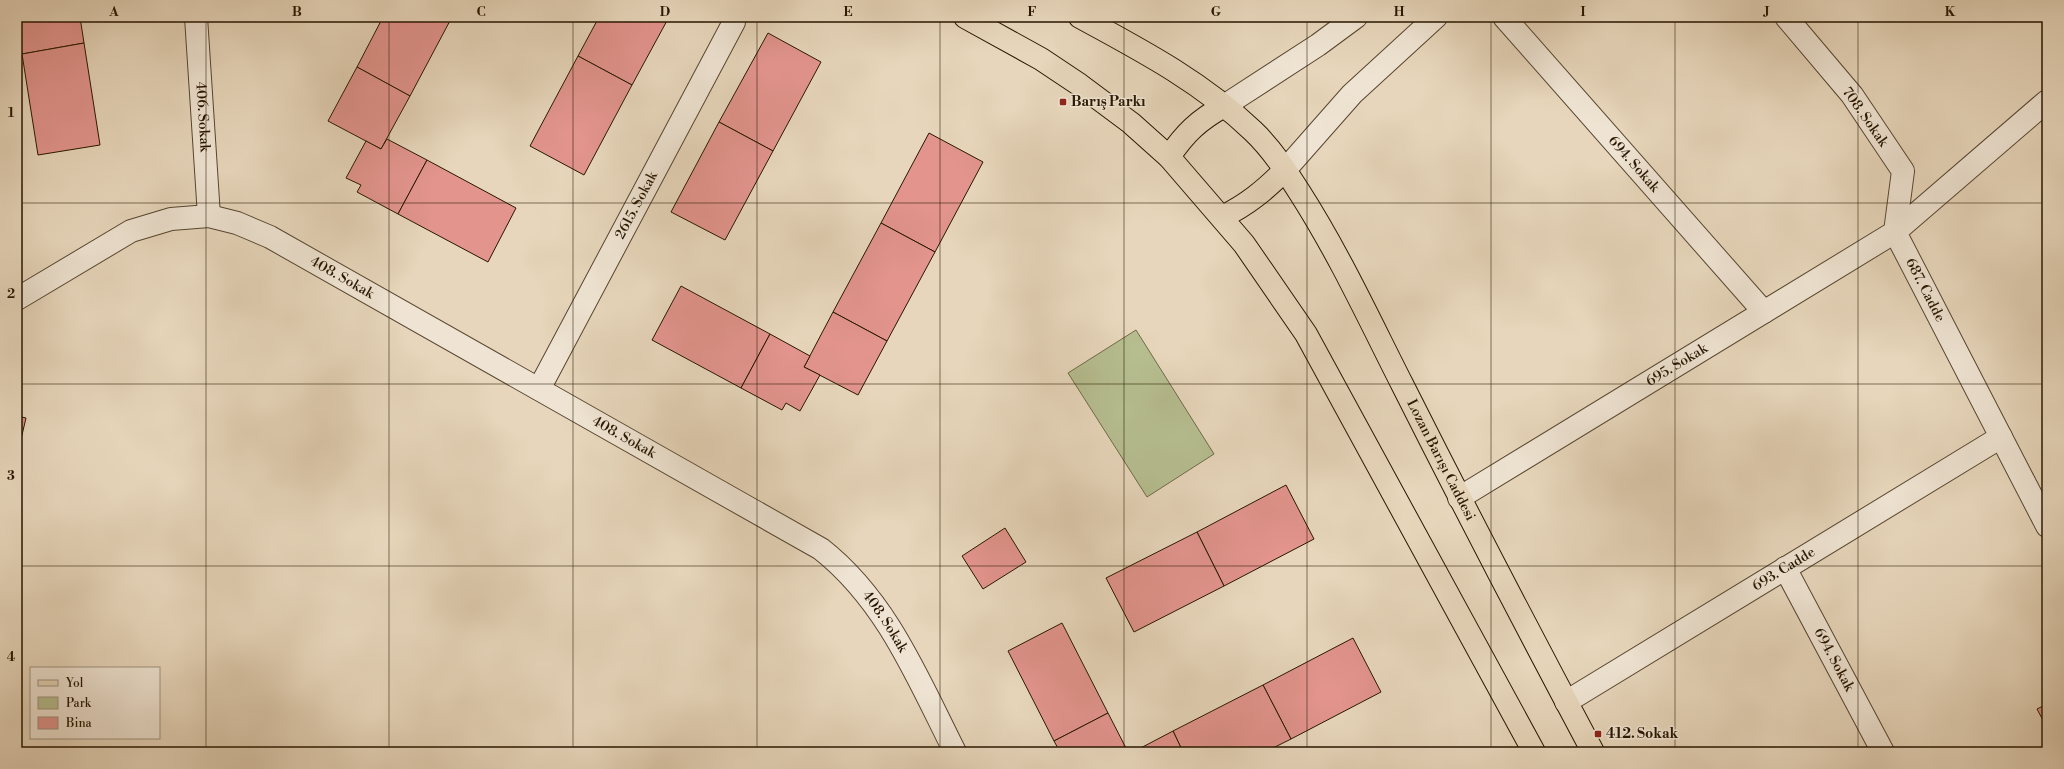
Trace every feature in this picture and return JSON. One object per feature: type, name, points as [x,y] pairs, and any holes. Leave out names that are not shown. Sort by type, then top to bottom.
[{"type":"main road","points":[[965,17],[1041,60],[1080,85],[1131,123],[1169,157],[1222,217],[1273,283],[1306,334],[1534,752]]},
{"type":"main road","name":"Lozan Barışı Caddesi","points":[[1080,17],[1160,60],[1224,106],[1253,130],[1270,149],[1285,170],[1339,260],[1459,498],[1593,752]]},
{"type":"main road","points":[[1169,157],[1182,138],[1203,118],[1224,106]]},
{"type":"main road","points":[[1222,217],[1242,208],[1257,197],[1285,170]]},
{"type":"street","name":"406. Sokak","points":[[196,17],[209,216]]},
{"type":"street","points":[[1224,106],[1356,17]]},
{"type":"street","points":[[1285,170],[1352,94],[1436,17]]},
{"type":"street","name":"694. Sokak","points":[[1504,17],[1764,312]]},
{"type":"street","name":"708. Sokak","points":[[1786,17],[1852,96],[1903,171],[1895,232]]},
{"type":"street","name":"2615. Sokak","points":[[539,388],[734,22]]},
{"type":"street","points":[[1895,232],[2047,101]]},
{"type":"street","name":"408. Sokak","points":[[17,299],[131,231],[171,219],[209,216],[237,223],[270,237],[802,536],[841,564],[867,594],[891,627],[955,752]]},
{"type":"street","name":"695. Sokak","points":[[1459,498],[1895,232]]},
{"type":"street","name":"687. Cadde","points":[[1895,232],[2047,526]]},
{"type":"street","name":"693. Cadde","points":[[1566,702],[2001,437]]},
{"type":"street","name":"694. Sokak","points":[[1785,568],[1883,752]]},
{"type":"green space","points":[[1136,330],[1214,454],[1147,497],[1068,373]]},
{"type":"building","points":[[17,17],[80,17],[84,43],[22,54]]},
{"type":"building","points":[[383,17],[452,17],[410,96],[357,67]]},
{"type":"building","points":[[599,17],[669,17],[632,85],[578,56]]},
{"type":"building","points":[[768,33],[821,62],[773,151],[719,122]]},
{"type":"building","points":[[84,43],[100,145],[38,155],[22,54]]},
{"type":"building","points":[[578,56],[632,85],[584,175],[530,146]]},
{"type":"building","points":[[357,67],[410,96],[381,149],[328,121]]},
{"type":"building","points":[[719,122],[773,151],[725,240],[671,212]]},
{"type":"building","points":[[929,133],[983,162],[935,252],[881,223]]},
{"type":"building","points":[[387,139],[427,160],[398,214],[357,192],[361,185],[346,178],[366,141],[381,149]]},
{"type":"building","points":[[427,160],[516,208],[488,262],[398,214]]},
{"type":"building","points":[[881,223],[935,252],[887,341],[833,312]]},
{"type":"building","points":[[681,286],[770,334],[741,388],[652,340]]},
{"type":"building","points":[[833,312],[887,341],[858,395],[804,367]]},
{"type":"building","points":[[770,334],[810,356],[804,367],[820,375],[800,411],[786,403],[782,410],[741,388]]},
{"type":"building","points":[[17,416],[26,418],[17,456]]},
{"type":"building","points":[[1286,485],[1314,539],[1224,586],[1197,532]]},
{"type":"building","points":[[1005,528],[1026,562],[983,589],[962,556]]},
{"type":"building","points":[[1197,532],[1224,586],[1134,632],[1106,578]]},
{"type":"building","points":[[1062,623],[1108,713],[1054,741],[1008,651]]},
{"type":"building","points":[[1353,638],[1381,692],[1291,739],[1263,685]]},
{"type":"building","points":[[1263,685],[1291,739],[1265,752],[1183,752],[1173,731]]},
{"type":"building","points":[[2047,704],[2047,728],[2037,709]]},
{"type":"building","points":[[1108,713],[1128,752],[1060,752],[1054,741]]},
{"type":"building","points":[[1173,731],[1183,752],[1133,752]]},
{"type":"place","name":"Barış Parkı","points":[[1063,102]]},
{"type":"place","name":"412. Sokak","points":[[1598,734]]}]
